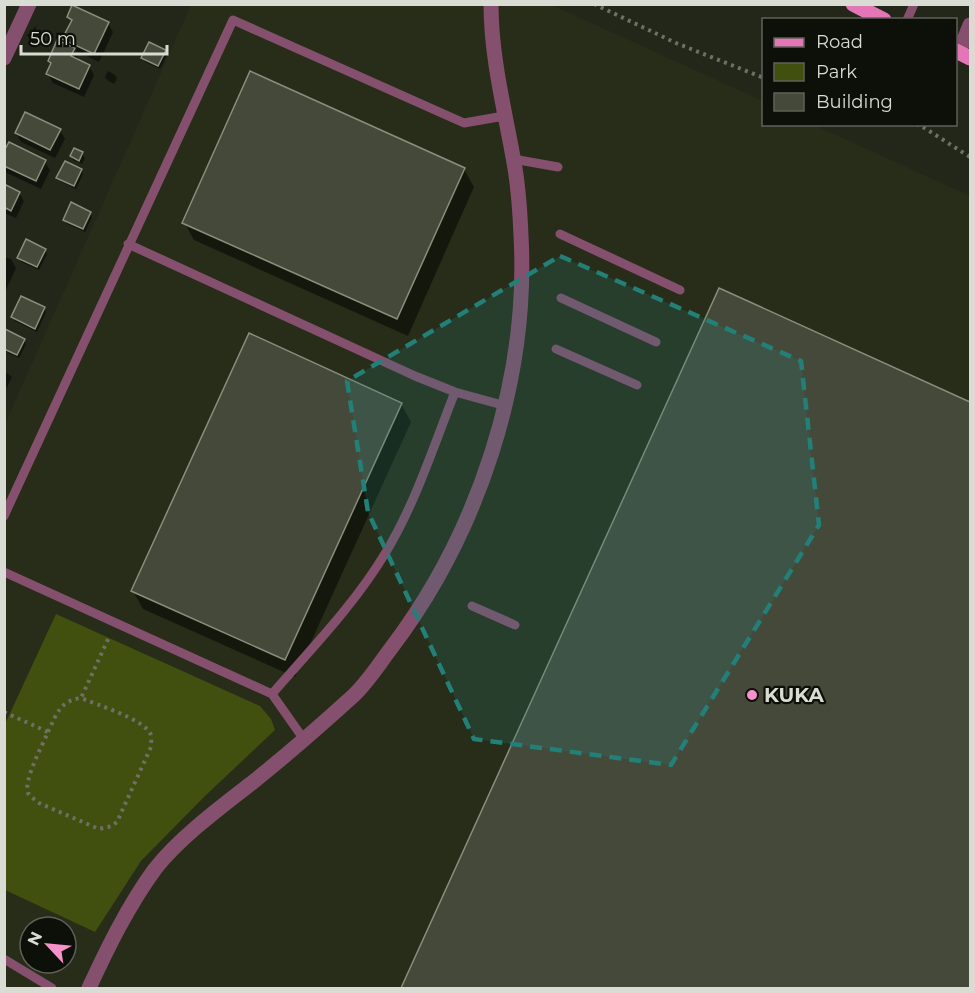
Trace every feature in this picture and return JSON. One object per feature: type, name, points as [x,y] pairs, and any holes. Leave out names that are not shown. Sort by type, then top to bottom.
[{"type":"main road","points":[[853,4],[880,18]]},
{"type":"street","points":[[4,58],[29,4]]},
{"type":"street","points":[[89,988],[125,915],[157,867],[194,830],[304,741],[361,688],[413,620],[459,539],[506,406],[520,322],[521,237],[513,159],[504,116],[491,26],[491,4]]},
{"type":"street","points":[[962,54],[970,25]]},
{"type":"lane","points":[[908,18],[914,4]]},
{"type":"lane","points":[[4,516],[233,20],[464,123],[504,116]]},
{"type":"lane","points":[[513,159],[558,167]]},
{"type":"lane","points":[[560,234],[680,290]]},
{"type":"lane","points":[[129,244],[415,376],[455,392],[506,406]]},
{"type":"lane","points":[[561,298],[656,342]]},
{"type":"lane","points":[[556,349],[637,385]]},
{"type":"lane","points":[[272,694],[352,602],[387,551],[417,488],[455,392]]},
{"type":"lane","points":[[4,572],[272,694],[304,741]]},
{"type":"lane","points":[[472,606],[515,625]]},
{"type":"lane","points":[[4,959],[52,988]]},
{"type":"path","points":[[594,4],[676,43],[762,77]]},
{"type":"path","points":[[923,126],[970,157]]},
{"type":"path","points":[[81,698],[115,622]]},
{"type":"path","points":[[81,698],[136,722],[149,732],[152,740],[151,747],[117,822],[112,826],[99,829],[39,803],[27,791],[28,781],[48,732],[68,699],[81,698]]},
{"type":"path","points":[[4,712],[48,732]]},
{"type":"highlighted area","points":[[560,256],[801,361],[819,525],[671,765],[474,739],[368,512],[347,381]]},
{"type":"shaded area","points":[[191,5],[552,5],[762,101],[762,126],[816,126],[970,196],[970,988],[5,988],[5,424]]},
{"type":"green space","points":[[56,614],[260,706],[271,719],[275,730],[141,861],[95,932],[78,924],[78,915],[59,915],[5,890],[5,724]]},
{"type":"building","points":[[72,5],[109,22],[94,54],[62,39],[72,20],[67,17]]},
{"type":"building","points":[[57,40],[75,48],[71,56],[90,65],[79,89],[46,74],[51,63],[48,61]]},
{"type":"building","points":[[149,42],[166,50],[158,66],[141,58]]},
{"type":"building","points":[[250,71],[465,168],[397,319],[182,223]]},
{"type":"building","points":[[25,112],[61,129],[50,150],[15,133]]},
{"type":"building","points":[[9,142],[46,160],[36,181],[4,166],[4,151]]},
{"type":"building","points":[[74,148],[83,152],[79,161],[70,156]]},
{"type":"building","points":[[65,161],[82,169],[74,186],[56,178]]},
{"type":"building","points":[[4,184],[20,192],[11,211],[4,207]]},
{"type":"building","points":[[71,202],[91,212],[83,229],[63,220]]},
{"type":"building","points":[[26,239],[46,249],[37,267],[17,258]]},
{"type":"building","name":"KUKA","points":[[719,288],[970,402],[970,988],[401,988]]},
{"type":"building","points":[[21,296],[45,307],[35,329],[11,317]]},
{"type":"building","points":[[5,329],[25,339],[17,355],[4,349]]},
{"type":"building","points":[[249,333],[402,403],[285,660],[131,591]]},
{"type":"place","name":"KUKA","points":[[752,695]]}]
